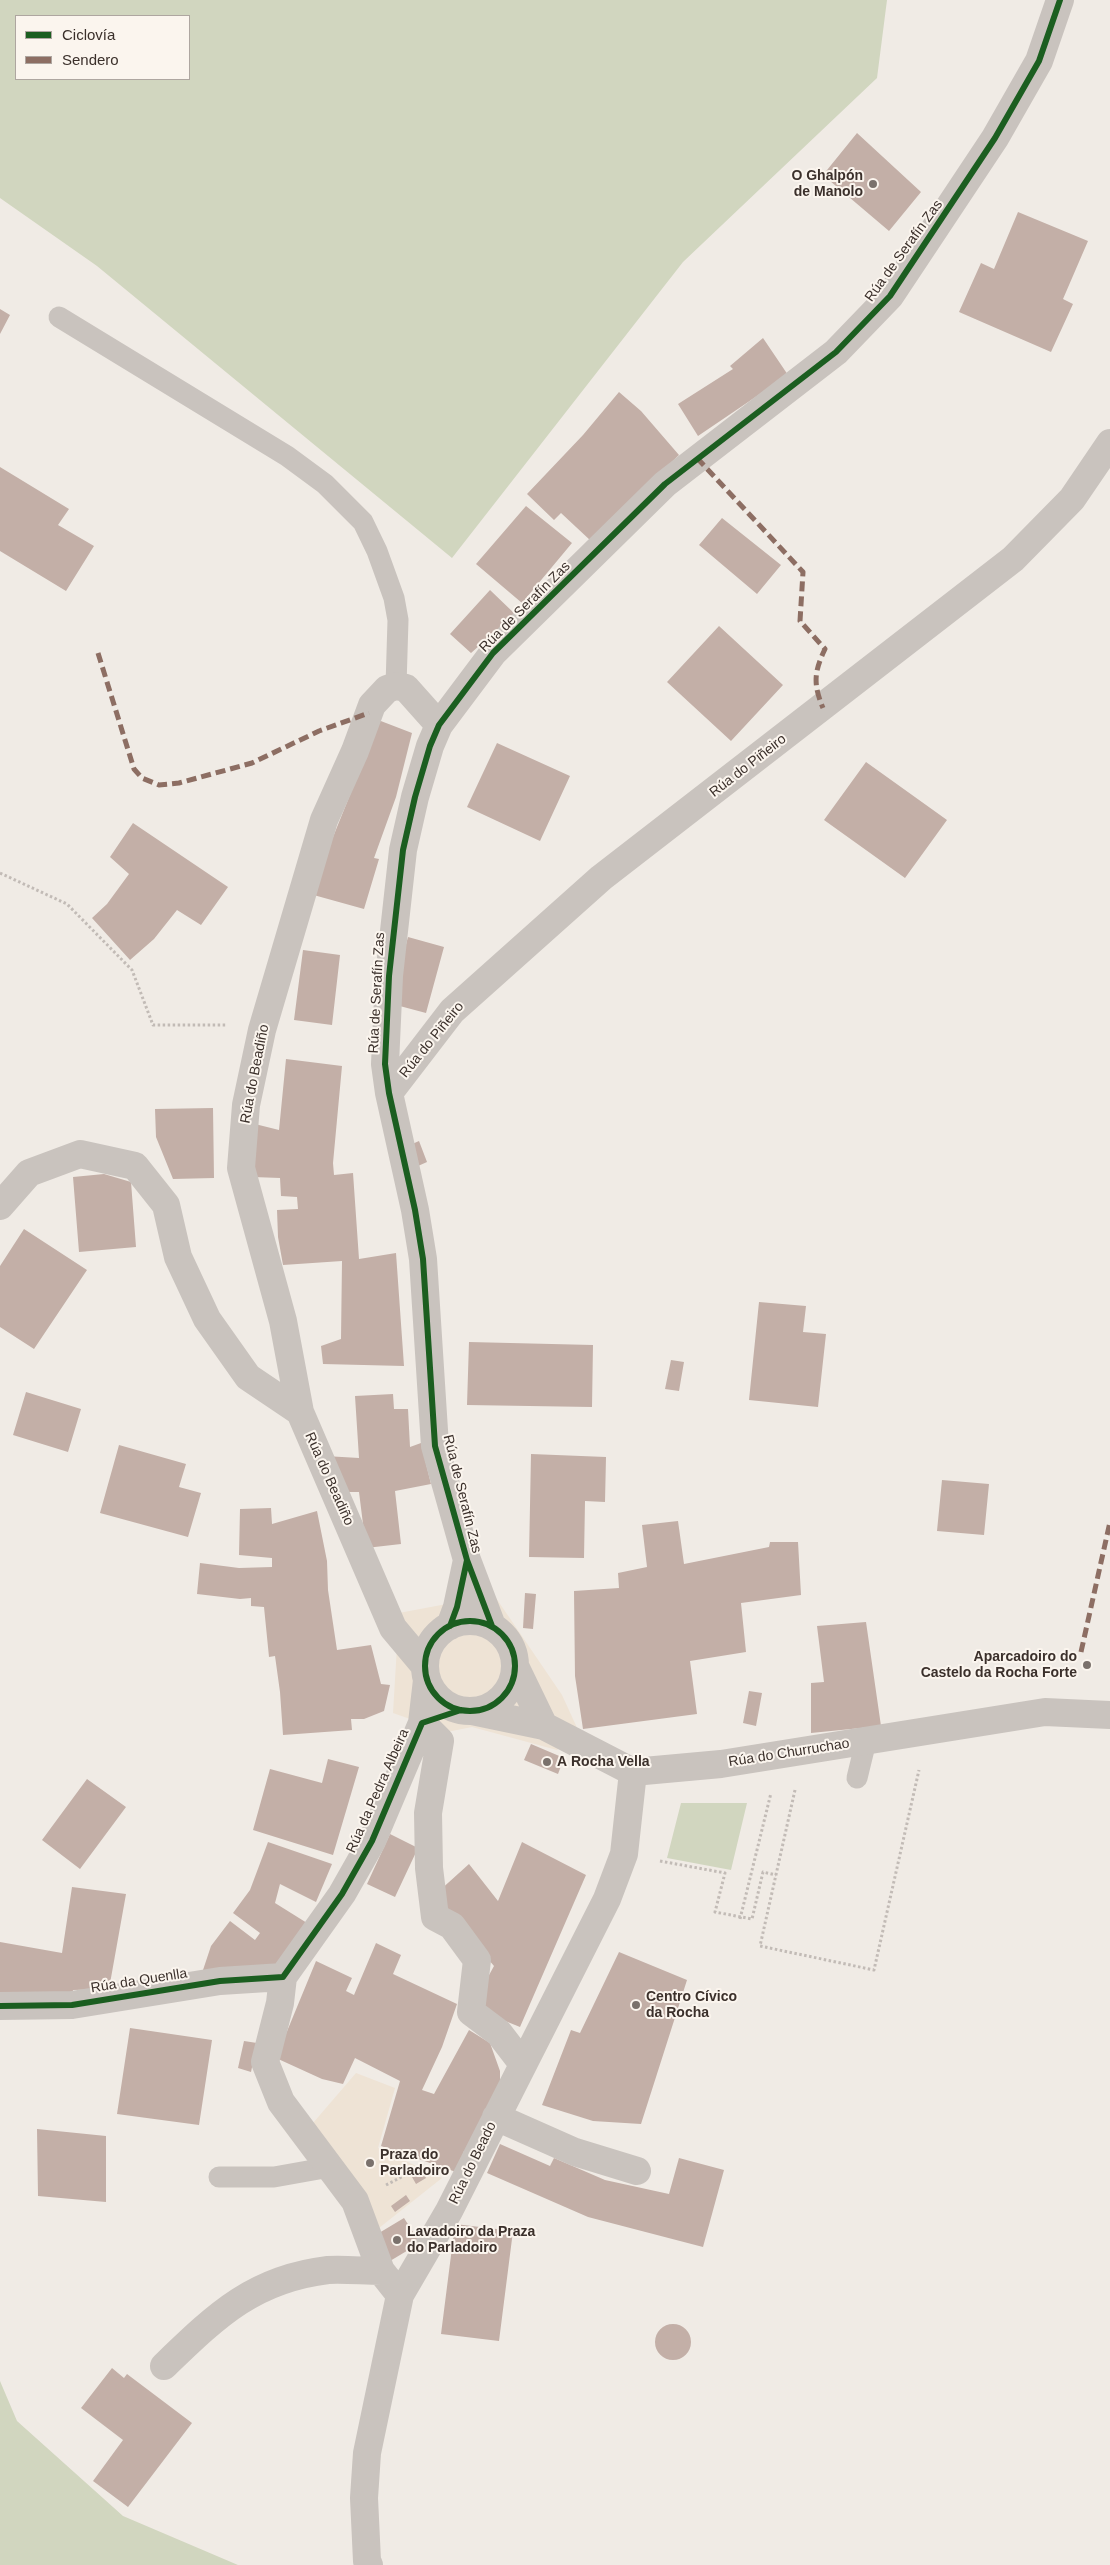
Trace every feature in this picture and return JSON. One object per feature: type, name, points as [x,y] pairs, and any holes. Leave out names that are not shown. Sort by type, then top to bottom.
[{"type":"street","name":"Rúa de Serafín Zas","points":[[445,1629],[467,1560],[435,1446],[423,1259],[416,1210],[389,1093],[385,1064],[388,985],[403,850],[415,797],[430,746],[439,725],[493,653],[665,484],[829,358],[863,326],[890,296],[1000,129],[1039,61],[1060,0]]},
{"type":"street","name":"Rúa do Piñeiro","points":[[389,1093],[452,1011],[601,878],[1013,560],[1072,500],[1110,443]]},
{"type":"street","points":[[396,686],[406,688],[439,725]]},
{"type":"street","name":"Rúa do Beadiño","points":[[396,686],[387,688],[372,705],[355,751],[324,820],[262,1030],[246,1104],[241,1168],[283,1320],[300,1412],[393,1628],[426,1673]]},
{"type":"street","points":[[0,1206],[28,1173],[80,1154],[135,1166],[166,1205],[178,1257],[207,1318],[248,1377],[300,1412]]},
{"type":"street","points":[[467,1560],[492,1626]]},
{"type":"street","points":[[393,1628],[407,1631],[445,1629],[464,1621],[478,1621],[492,1626],[509,1642],[515,1666],[544,1726]]},
{"type":"street","points":[[422,1723],[426,1673],[431,1642],[445,1629]]},
{"type":"street","points":[[466,1710],[486,1708],[503,1696],[514,1679],[515,1666]]},
{"type":"street","points":[[426,1673],[440,1699],[466,1710],[544,1726],[633,1772]]},
{"type":"street","name":"Rúa da Pedra Albeira","points":[[422,1723],[466,1710]]},
{"type":"street","name":"Rúa do Churruchao","points":[[633,1772],[721,1764],[1045,1712],[1110,1715]]},
{"type":"street","name":"Rúa da Pedra Albeira","points":[[330,2167],[281,2102],[265,2062],[280,2003],[283,1977],[342,1894],[372,1841],[422,1723]]},
{"type":"street","name":"Rúa da Pedra Albeira","points":[[422,1723],[440,1741],[428,1813],[429,1868],[435,1917],[452,1926],[477,1960],[471,2012],[499,2033],[522,2063]]},
{"type":"street","name":"Rúa do Beado","points":[[369,2565],[367,2561],[364,2498],[367,2453],[391,2330],[400,2295],[449,2211],[522,2063],[607,1899],[624,1854],[633,1772]]},
{"type":"street","name":"Rúa da Quenlla","points":[[0,2006],[72,2004],[220,1981],[283,1977]]},
{"type":"street","points":[[496,2118],[576,2152],[637,2171]]},
{"type":"street","points":[[330,2167],[355,2201],[381,2271],[400,2295]]},
{"type":"street","points":[[164,2366],[213,2318],[241,2298],[277,2281],[328,2270],[381,2271]]},
{"type":"lane","points":[[59,317],[287,456],[325,484],[362,522],[377,550],[394,598],[398,620],[396,686]]},
{"type":"lane","points":[[858,1775],[866,1741]]},
{"type":"lane","points":[[218,2177],[274,2178],[330,2167]]},
{"type":"path","points":[[0,873],[67,904],[132,970],[153,1025],[234,1025],[262,1030]]},
{"type":"path","points":[[796,1785],[760,1946],[874,1970],[921,1770],[858,1775]]},
{"type":"path","points":[[740,1919],[771,1791],[779,1791]]},
{"type":"path","points":[[787,1791],[794,1792]]},
{"type":"path","points":[[624,1854],[725,1873],[715,1912],[740,1919],[752,1920],[763,1872],[776,1875]]},
{"type":"path","points":[[355,2201],[423,2166],[430,2168]]},
{"type":"green space","points":[[0,0],[887,0],[877,78],[683,262],[452,558],[97,266],[0,198]]},
{"type":"green space","points":[[681,1803],[747,1803],[731,1870],[667,1858]]},
{"type":"green space","points":[[0,2381],[17,2421],[123,2516],[238,2565],[0,2565]]},
{"type":"shaded area","points":[[494,1595],[562,1695],[579,1732],[557,1750],[472,1727],[447,1732],[393,1713],[399,1613]]},
{"type":"shaded area","name":"Praza do Parladoiro","points":[[356,2073],[395,2088],[378,2148],[442,2178],[374,2232],[307,2130]]},
{"type":"building","name":"O Ghalpón de Manolo","points":[[857,133],[921,192],[889,231],[823,175]]},
{"type":"building","points":[[1018,212],[1088,241],[1063,299],[1073,304],[1051,352],[959,312],[981,263],[994,269]]},
{"type":"building","points":[[0,309],[10,315],[0,334]]},
{"type":"building","points":[[763,338],[788,375],[698,436],[678,404],[733,369],[730,366]]},
{"type":"building","points":[[619,392],[641,411],[679,455],[591,541],[561,513],[554,520],[527,494],[583,435]]},
{"type":"building","points":[[0,467],[69,509],[58,525],[94,546],[66,591],[0,551]]},
{"type":"building","points":[[526,506],[572,543],[522,603],[476,564]]},
{"type":"building","points":[[722,518],[781,565],[757,594],[699,545]]},
{"type":"building","points":[[490,590],[515,614],[471,653],[450,634]]},
{"type":"building","points":[[719,626],[783,685],[731,741],[667,682]]},
{"type":"building","points":[[373,718],[412,733],[396,797],[374,858],[379,859],[364,909],[310,894],[356,780]]},
{"type":"building","points":[[497,743],[570,776],[540,841],[467,807]]},
{"type":"building","points":[[866,762],[947,820],[905,878],[824,820]]},
{"type":"building","points":[[133,823],[228,887],[201,925],[177,910],[154,939],[130,960],[92,918],[107,904],[129,874],[110,857]]},
{"type":"building","points":[[408,937],[444,947],[426,1013],[396,1005],[395,985]]},
{"type":"building","points":[[303,950],[340,955],[332,1025],[294,1020]]},
{"type":"building","points":[[286,1059],[342,1066],[333,1163],[334,1175],[353,1173],[359,1259],[396,1253],[404,1366],[323,1364],[321,1346],[341,1339],[342,1261],[283,1265],[278,1237],[277,1210],[298,1209],[297,1197],[281,1196],[280,1178],[253,1177],[255,1124],[279,1130]]},
{"type":"building","points":[[213,1108],[214,1178],[173,1179],[156,1137],[155,1109]]},
{"type":"building","points":[[419,1141],[427,1162],[418,1166],[410,1145]]},
{"type":"building","points":[[104,1174],[131,1182],[136,1247],[79,1252],[73,1177]]},
{"type":"building","points":[[24,1229],[87,1270],[34,1349],[0,1327],[0,1266]]},
{"type":"building","points":[[759,1302],[806,1306],[803,1332],[826,1334],[818,1407],[749,1400]]},
{"type":"building","points":[[469,1342],[593,1345],[592,1407],[467,1405]]},
{"type":"building","points":[[671,1360],[684,1362],[679,1391],[665,1389]]},
{"type":"building","points":[[26,1392],[81,1409],[68,1452],[13,1435]]},
{"type":"building","points":[[393,1394],[394,1409],[408,1409],[410,1447],[421,1443],[431,1484],[395,1491],[401,1544],[366,1548],[359,1492],[340,1492],[325,1456],[359,1458],[355,1396]]},
{"type":"building","points":[[119,1445],[186,1464],[179,1487],[201,1493],[188,1537],[100,1513]]},
{"type":"building","points":[[531,1454],[606,1457],[605,1502],[585,1501],[584,1558],[529,1557]]},
{"type":"building","points":[[942,1480],[989,1484],[984,1535],[937,1531]]},
{"type":"building","points":[[271,1508],[272,1524],[317,1511],[327,1561],[328,1590],[337,1650],[371,1645],[381,1684],[390,1685],[384,1711],[364,1719],[351,1719],[352,1730],[283,1735],[275,1656],[269,1657],[264,1607],[251,1606],[251,1598],[240,1599],[197,1594],[200,1563],[239,1568],[272,1567],[272,1558],[239,1555],[240,1509]]},
{"type":"building","points":[[678,1521],[684,1564],[769,1547],[770,1542],[798,1542],[801,1595],[741,1603],[746,1652],[690,1661],[697,1714],[583,1729],[575,1676],[574,1591],[619,1588],[618,1573],[647,1567],[642,1525]]},
{"type":"building","points":[[525,1593],[536,1594],[533,1629],[523,1628]]},
{"type":"building","points":[[866,1622],[881,1726],[811,1733],[811,1683],[824,1682],[817,1626]]},
{"type":"building","points":[[749,1691],[762,1693],[756,1726],[743,1723]]},
{"type":"building","points":[[531,1744],[564,1758],[558,1774],[524,1760]]},
{"type":"building","points":[[328,1759],[359,1767],[333,1855],[253,1830],[270,1769],[322,1783]]},
{"type":"building","points":[[87,1779],[126,1807],[80,1869],[42,1840]]},
{"type":"building","points":[[390,1834],[418,1848],[395,1897],[367,1884]]},
{"type":"building","points":[[268,1842],[332,1864],[316,1902],[280,1884],[275,1903],[307,1923],[267,1976],[200,1979],[211,1946],[230,1921],[255,1940],[260,1933],[233,1913],[250,1890]]},
{"type":"building","points":[[522,1842],[586,1875],[520,2027],[483,2012],[482,1988],[494,1966],[449,1913],[438,1892],[469,1864],[498,1901]]},
{"type":"building","points":[[72,1887],[126,1894],[109,1989],[73,1990],[72,1999],[0,1993],[0,1942],[62,1953]]},
{"type":"building","points":[[376,1943],[401,1955],[393,1974],[457,2004],[442,2047],[422,2090],[434,2094],[469,2030],[490,2043],[500,2071],[500,2090],[472,2153],[464,2151],[456,2172],[381,2146],[400,2081],[355,2058],[343,2084],[322,2079],[276,2058],[316,1961],[352,1978],[346,1991],[354,1995]]},
{"type":"building","name":"Centro Cívico da Rocha","points":[[619,1952],[687,1980],[641,2124],[593,2121],[542,2105],[571,2030],[580,2033]]},
{"type":"building","points":[[130,2028],[212,2040],[199,2125],[117,2114]]},
{"type":"building","points":[[244,2041],[257,2043],[251,2072],[238,2068]]},
{"type":"building","points":[[37,2129],[106,2136],[106,2202],[38,2196]]},
{"type":"building","points":[[500,2144],[550,2166],[554,2158],[605,2180],[669,2194],[679,2158],[724,2170],[703,2247],[588,2217],[487,2173]]},
{"type":"building","points":[[422,2171],[426,2178],[416,2184],[412,2177]]},
{"type":"building","points":[[406,2195],[410,2201],[395,2212],[391,2206]]},
{"type":"building","name":"Lavadoiro da Praza do Parladoiro","points":[[404,2218],[420,2243],[390,2261],[374,2236]]},
{"type":"building","points":[[455,2224],[513,2231],[499,2341],[441,2334]]},
{"type":"building","points":[[673,2324],[680,2325],[686,2329],[690,2335],[690,2349],[686,2355],[680,2359],[673,2360],[666,2359],[660,2355],[656,2349],[655,2342],[656,2335],[660,2329],[666,2325]]},
{"type":"building","points":[[112,2368],[124,2378],[127,2374],[192,2423],[128,2507],[93,2481],[123,2440],[81,2408]]},
{"type":"marked path","points":[[697,458],[803,572],[800,621],[825,649],[816,678],[816,685],[823,708]]},
{"type":"marked path","points":[[98,653],[134,769],[142,778],[159,785],[179,783],[252,763],[319,731],[369,713]]},
{"type":"marked path","points":[[1081,1652],[1110,1522]]},
{"type":"cycle path","points":[[492,1626],[467,1560],[435,1446],[423,1259],[415,1210],[389,1093],[385,1064],[389,976],[403,850],[415,797],[430,746],[439,725],[493,653],[665,484],[836,352],[890,296],[995,138],[1039,61],[1060,0]]},
{"type":"cycle path","points":[[450,1626],[457,1607],[467,1560]]},
{"type":"cycle path","points":[[470,1621],[487,1624],[502,1634],[512,1649],[515,1666],[512,1683],[502,1698],[487,1708],[470,1711],[453,1708],[438,1698],[428,1683],[425,1666],[428,1649],[438,1634],[453,1624],[470,1621]]},
{"type":"cycle path","points":[[0,2006],[72,2005],[220,1981],[283,1977],[342,1894],[372,1841],[422,1723],[461,1710]]},
{"type":"place","name":"O Ghalpón de Manolo","points":[[873,184]]},
{"type":"place","name":"Aparcadoiro do Castelo da Rocha Forte","points":[[1087,1665]]},
{"type":"place","name":"A Rocha Vella","points":[[547,1762]]},
{"type":"place","name":"Centro Cívico da Rocha","points":[[636,2005]]},
{"type":"place","name":"Praza do Parladoiro","points":[[370,2163]]},
{"type":"place","name":"Lavadoiro da Praza do Parladoiro","points":[[397,2240]]}]
